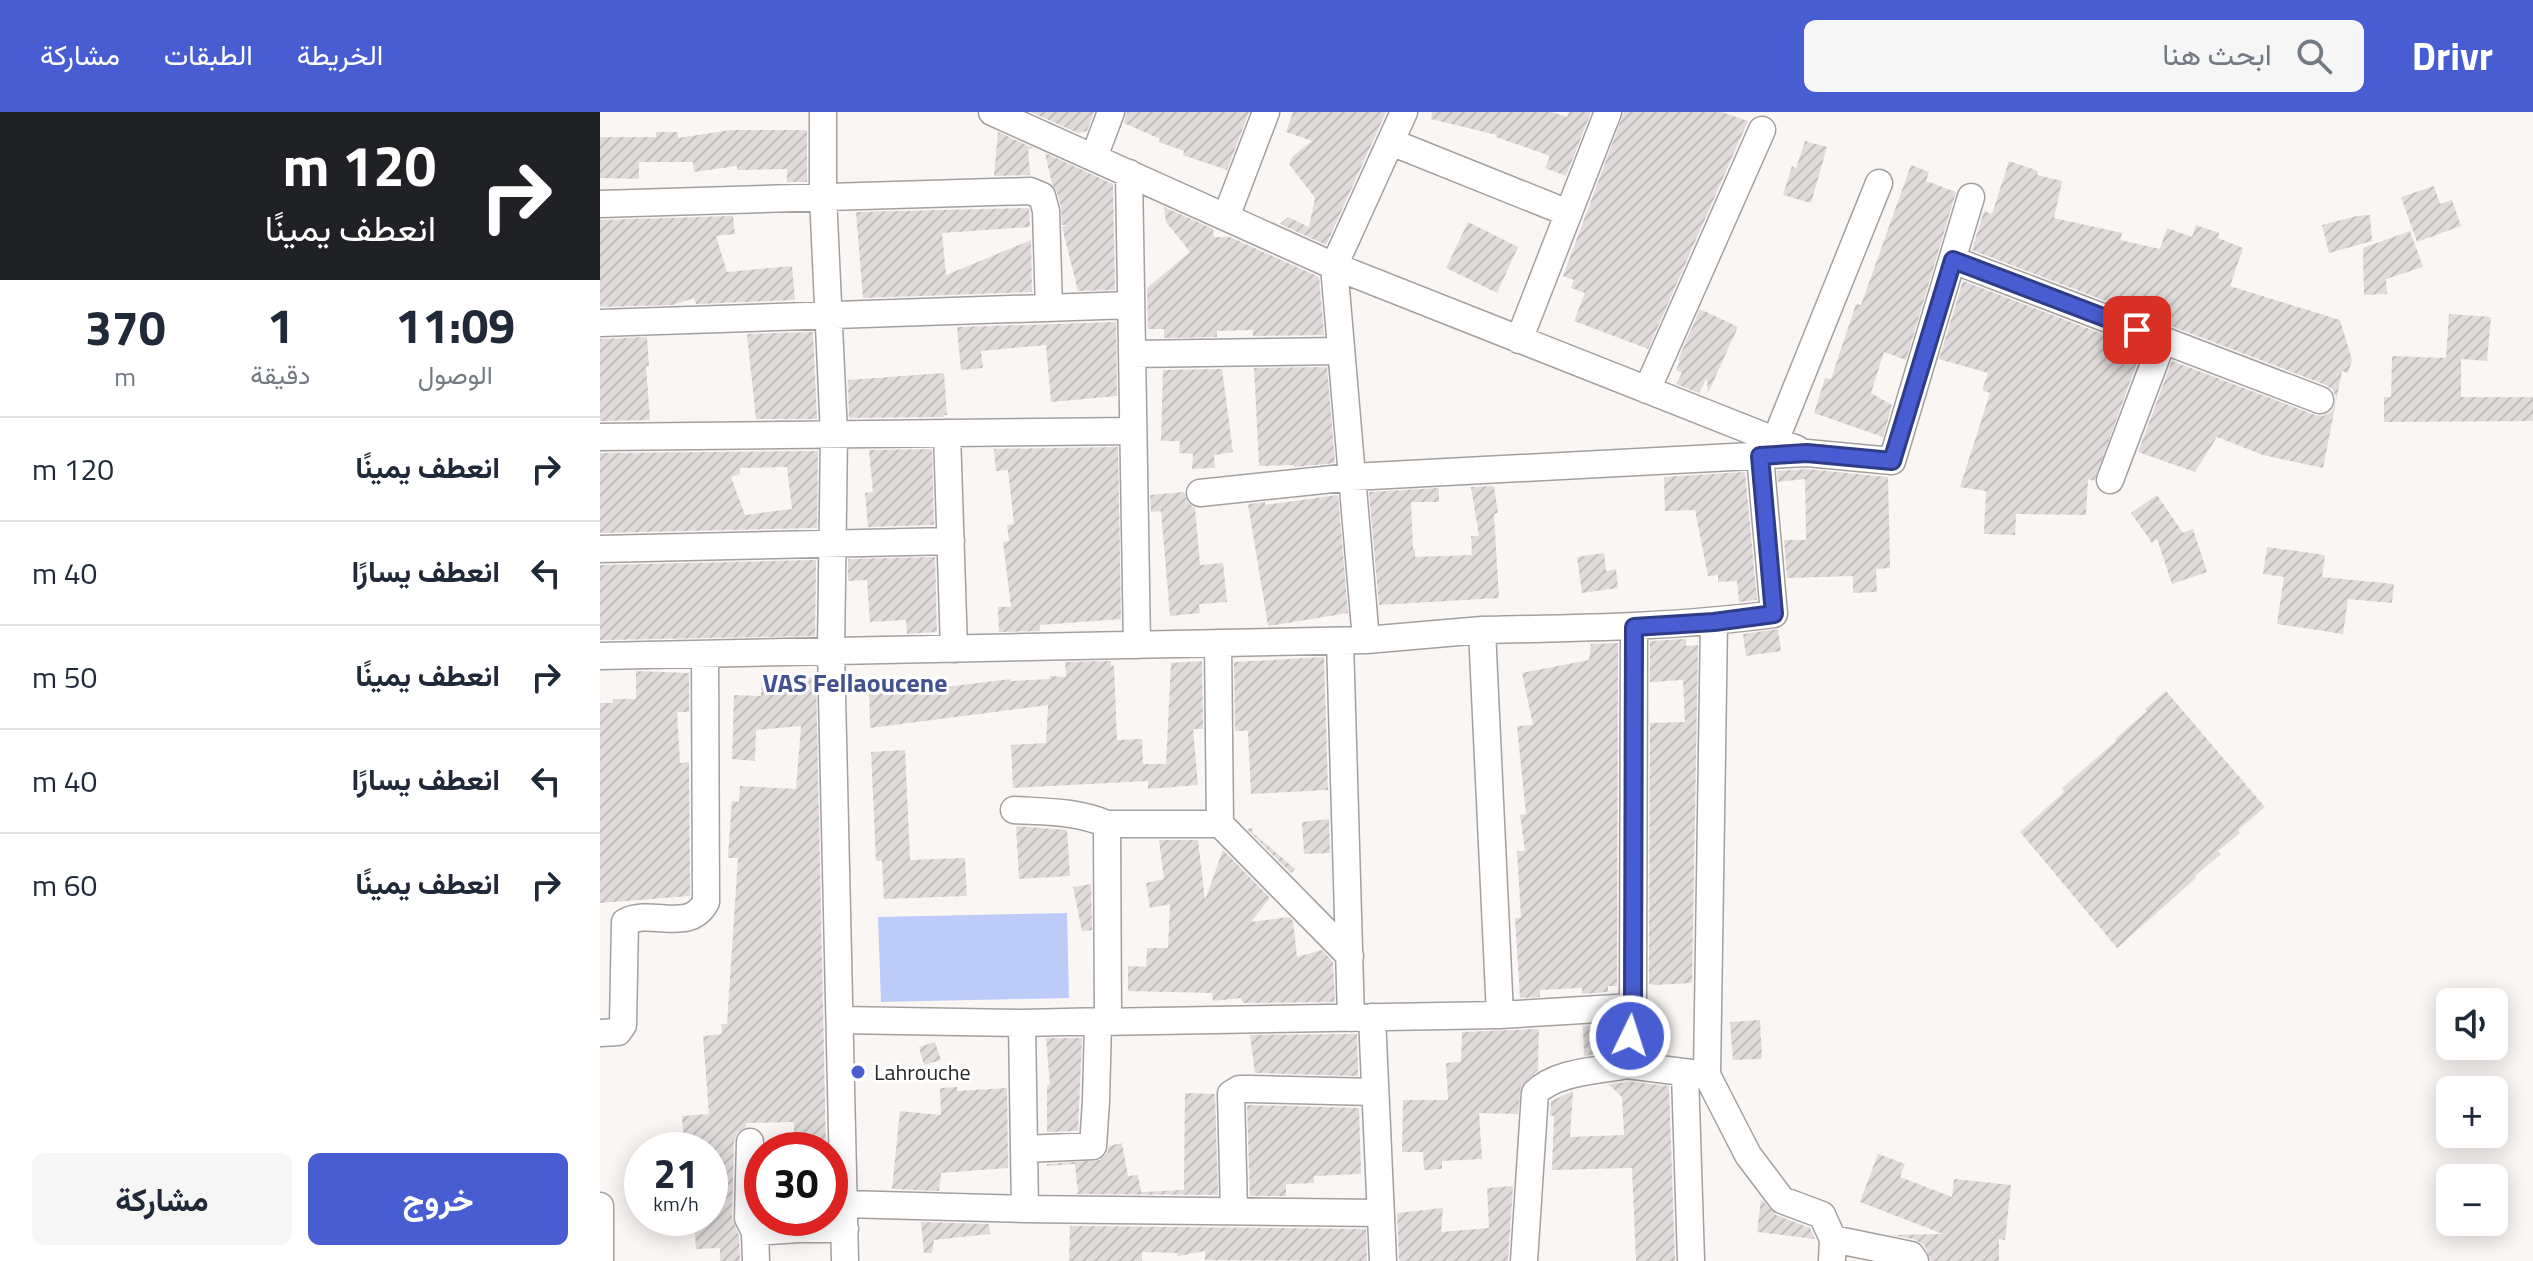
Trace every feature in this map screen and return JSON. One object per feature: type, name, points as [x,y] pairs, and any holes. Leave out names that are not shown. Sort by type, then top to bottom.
[{"type":"street","points":[[823,112],[823,196],[834,434],[831,651],[842,1132]]},
{"type":"street","points":[[992,112],[1334,266],[1647,390],[1768,448]]},
{"type":"street","points":[[1094,157],[1111,112]]},
{"type":"street","points":[[1226,217],[1266,112]]},
{"type":"street","points":[[1383,1261],[1374,1092],[1350,956],[1352,477],[1334,266],[1404,112]]},
{"type":"street","points":[[1519,340],[1608,112]]},
{"type":"street","points":[[1647,390],[1762,130]]},
{"type":"street","points":[[1391,142],[1568,213]]},
{"type":"street","points":[[1129,173],[1137,645]]},
{"type":"street","points":[[600,656],[1353,640],[1482,630],[1634,627],[1714,622],[1774,614],[1768,448],[1879,183]]},
{"type":"street","points":[[600,204],[1030,191],[1042,196],[1046,211],[1049,308]]},
{"type":"street","points":[[1200,493],[1352,477],[1768,448],[1892,461],[1971,197]]},
{"type":"street","points":[[1953,260],[2320,400]]},
{"type":"street","points":[[600,323],[1131,305]]},
{"type":"street","points":[[2110,480],[2163,340]]},
{"type":"street","points":[[1132,354],[1341,351]]},
{"type":"street","points":[[600,437],[1133,431]]},
{"type":"street","points":[[947,433],[954,649]]},
{"type":"street","points":[[600,549],[951,541]]},
{"type":"street","points":[[1691,1261],[1714,622]]},
{"type":"street","points":[[1627,1065],[1633,1007],[1634,627]]},
{"type":"street","points":[[1482,630],[1500,1015]]},
{"type":"street","points":[[1218,643],[1220,824],[1350,956]]},
{"type":"street","points":[[600,1033],[618,1032],[623,1025],[625,922],[634,917],[688,919],[701,912],[706,902],[705,654]]},
{"type":"street","points":[[1014,810],[1089,816],[1107,824],[1220,824]]},
{"type":"street","points":[[1098,1022],[1108,1021],[1107,824]]},
{"type":"street","points":[[840,1020],[1022,1023],[1362,1018],[1500,1015],[1633,1007]]},
{"type":"street","points":[[1024,1149],[1093,1146],[1098,1022]]},
{"type":"street","points":[[1022,1023],[1025,1209]]},
{"type":"street","points":[[1524,1261],[1535,1093],[1544,1084],[1564,1077],[1627,1065],[1696,1074],[1748,1155],[1782,1200],[1822,1215],[1832,1250],[1911,1255],[1915,1261]]},
{"type":"street","points":[[1234,1211],[1231,1094],[1239,1089],[1374,1092]]},
{"type":"street","points":[[600,1206],[600,1261]]},
{"type":"street","points":[[848,1217],[1025,1209],[1380,1213]]},
{"type":"street","points":[[755,1236],[756,1261]]},
{"type":"street","points":[[844,1236],[845,1261]]},
{"type":"shaded area","points":[[1067,913],[1069,998],[881,1002],[878,917]]},
{"type":"building","points":[[1031,112],[1094,112],[1087,131],[1078,133]]},
{"type":"building","points":[[1127,112],[1249,112],[1227,170],[1183,155],[1184,151],[1159,142],[1160,139],[1124,123]]},
{"type":"building","points":[[1293,112],[1386,112],[1326,245],[1280,224],[1288,217],[1309,227],[1315,198],[1289,164],[1293,156],[1312,141],[1286,132]]},
{"type":"building","points":[[1432,112],[1552,112],[1567,117],[1569,112],[1591,112],[1566,176],[1545,168],[1550,156],[1497,135],[1431,119]]},
{"type":"building","points":[[1624,112],[1722,112],[1748,121],[1648,349],[1574,321],[1585,293],[1571,288],[1574,280],[1563,276]]},
{"type":"building","points":[[731,130],[807,130],[807,182],[787,182],[787,169],[737,170],[737,166],[694,172],[693,162],[639,162],[639,179],[600,178],[600,137],[656,137],[656,132],[678,132],[678,138]]},
{"type":"building","points":[[998,132],[1033,148],[1028,149],[1030,175],[994,176]]},
{"type":"building","points":[[1805,141],[1827,147],[1811,203],[1783,195],[1792,166],[1796,168]]},
{"type":"building","points":[[1045,153],[1113,184],[1115,290],[1078,291],[1062,227],[1068,225],[1062,225],[1061,207]]},
{"type":"building","points":[[2009,161],[2038,171],[2037,175],[2062,181],[2054,218],[2122,233],[2120,240],[2160,249],[2167,228],[2192,237],[2196,225],[2219,233],[2218,238],[2243,248],[2230,286],[2340,320],[2352,360],[2348,373],[2342,371],[2323,468],[2263,455],[2217,437],[2195,472],[2138,452],[2172,361],[2315,415],[2323,416],[2331,412],[2336,397],[2326,385],[1972,250],[1984,211],[1992,214]]},
{"type":"building","points":[[1911,165],[1929,172],[1926,181],[1956,192],[1906,360],[1884,352],[1871,393],[1892,405],[1883,437],[1814,413],[1825,378],[1831,379],[1856,304],[1861,305]]},
{"type":"building","points":[[2434,186],[2440,204],[2452,200],[2461,226],[2417,242],[2401,197]]},
{"type":"building","points":[[1164,207],[1213,229],[1214,237],[1230,237],[1319,277],[1324,335],[1253,336],[1253,330],[1217,331],[1217,337],[1164,338],[1164,329],[1148,329],[1147,288],[1190,252],[1166,222]]},
{"type":"building","points":[[1029,208],[1030,227],[942,233],[946,275],[1031,240],[1032,292],[863,298],[856,212]]},
{"type":"building","points":[[2370,215],[2372,241],[2329,253],[2322,225]]},
{"type":"building","points":[[733,216],[735,234],[716,236],[727,272],[792,266],[795,300],[696,304],[694,298],[673,305],[600,307],[600,220]]},
{"type":"building","points":[[1468,222],[1518,247],[1497,293],[1446,268]]},
{"type":"building","points":[[2410,231],[2423,267],[2386,279],[2387,294],[2364,295],[2363,248]]},
{"type":"building","points":[[1963,281],[2142,349],[2094,481],[2088,479],[2086,515],[2016,514],[2015,535],[1984,534],[1986,491],[1960,487],[1990,393],[1982,390],[1988,373],[1939,359]]},
{"type":"building","points":[[1700,309],[1738,327],[1708,393],[1707,378],[1699,393],[1676,384],[1682,373],[1676,370],[1678,360]]},
{"type":"building","points":[[2449,314],[2491,317],[2487,361],[2461,359],[2461,397],[2533,397],[2533,421],[2384,422],[2384,397],[2391,397],[2392,356],[2446,358]]},
{"type":"building","points":[[1116,322],[1117,396],[1051,402],[1046,345],[981,351],[983,368],[961,370],[957,327]]},
{"type":"building","points":[[813,332],[817,419],[756,419],[747,334]]},
{"type":"building","points":[[647,337],[650,420],[600,421],[600,339]]},
{"type":"building","points":[[1327,367],[1335,463],[1259,466],[1254,368]]},
{"type":"building","points":[[1222,369],[1233,452],[1214,455],[1215,468],[1192,469],[1193,454],[1179,453],[1180,441],[1161,441],[1163,370]]},
{"type":"building","points":[[944,373],[947,415],[943,417],[849,418],[848,380]]},
{"type":"building","points":[[1118,447],[1121,619],[1040,625],[1040,631],[999,632],[998,607],[1011,607],[1003,542],[1009,541],[1007,525],[1014,524],[1008,470],[996,471],[994,449]]},
{"type":"building","points":[[932,449],[934,525],[868,527],[865,493],[873,492],[869,450]]},
{"type":"building","points":[[818,451],[817,528],[600,533],[600,453]],"holes":[[[787,467],[792,509],[745,515],[731,477],[740,474],[740,468]]]},
{"type":"building","points":[[1807,469],[1888,477],[1890,568],[1876,569],[1877,592],[1853,593],[1853,576],[1787,578],[1784,540],[1806,540],[1805,479],[1778,482],[1777,471]]},
{"type":"building","points":[[1745,472],[1757,600],[1739,602],[1737,581],[1718,582],[1718,575],[1708,576],[1695,510],[1665,511],[1664,477]]},
{"type":"building","points":[[1494,486],[1498,513],[1494,514],[1499,598],[1379,605],[1369,492],[1439,488],[1439,502],[1411,502],[1415,557],[1472,555],[1471,536],[1479,536],[1471,487]]},
{"type":"building","points":[[1184,492],[1187,502],[1195,508],[1200,565],[1223,563],[1227,602],[1199,604],[1200,613],[1170,616],[1161,511],[1151,512],[1150,495]]},
{"type":"building","points":[[1338,495],[1348,613],[1268,626],[1248,504],[1265,502],[1265,505]]},
{"type":"building","points":[[2157,495],[2183,533],[2193,529],[2207,572],[2172,584],[2157,539],[2152,543],[2131,513]]},
{"type":"building","points":[[2267,547],[2325,555],[2322,577],[2394,584],[2392,603],[2348,599],[2343,634],[2277,624],[2284,577],[2263,574]]},
{"type":"building","points":[[1604,553],[1606,571],[1616,569],[1618,588],[1582,593],[1577,557]]},
{"type":"building","points":[[935,557],[937,632],[907,634],[906,620],[870,622],[867,580],[848,581],[848,559]]},
{"type":"building","points":[[816,560],[815,636],[600,640],[600,565]]},
{"type":"building","points":[[1778,629],[1781,651],[1746,656],[1743,634]]},
{"type":"building","points":[[1686,639],[1686,646],[1698,645],[1692,983],[1655,985],[1649,984],[1650,723],[1685,722],[1683,680],[1650,682],[1650,641]]},
{"type":"building","points":[[1618,643],[1617,986],[1608,986],[1608,992],[1582,994],[1582,988],[1540,990],[1540,997],[1520,998],[1515,918],[1521,918],[1517,851],[1525,851],[1520,815],[1526,814],[1517,726],[1533,725],[1522,673],[1589,660],[1591,644]]},
{"type":"building","points":[[1324,657],[1328,790],[1251,794],[1248,731],[1235,731],[1234,662]]},
{"type":"building","points":[[1111,661],[1111,666],[1114,666],[1117,740],[1142,739],[1143,764],[1166,764],[1171,663],[1202,661],[1203,729],[1193,729],[1198,785],[1148,789],[1148,781],[1013,788],[1011,745],[1046,743],[1048,705],[870,728],[869,686],[903,685],[903,692],[1011,679],[1050,679],[1050,676],[1066,677],[1065,662]]},
{"type":"building","points":[[636,671],[689,673],[689,712],[677,712],[680,763],[689,762],[690,896],[600,903],[600,703],[613,703],[613,699],[636,699]]},
{"type":"building","points":[[816,677],[826,1132],[794,1132],[794,1122],[746,1123],[746,1127],[737,1133],[734,1142],[732,1218],[739,1236],[740,1261],[720,1261],[720,1248],[696,1249],[695,1236],[728,1236],[728,1132],[683,1132],[682,1116],[709,1114],[703,1036],[722,1034],[721,1024],[727,1024],[738,858],[728,858],[732,801],[739,802],[740,786],[796,789],[801,726],[756,730],[755,761],[732,759],[734,695],[761,696],[762,678]]},
{"type":"building","points":[[2166,691],[2265,807],[2238,830],[2240,833],[2218,851],[2221,854],[2196,878],[2117,948],[2020,832],[2064,792],[2062,788],[2116,741]]},
{"type":"building","points":[[905,750],[910,860],[965,858],[967,896],[884,899],[882,861],[876,861],[871,752]]},
{"type":"building","points":[[1329,819],[1330,853],[1304,854],[1302,822]]},
{"type":"building","points":[[1016,826],[1067,830],[1070,876],[1019,879]]},
{"type":"building","points":[[1252,828],[1253,833],[1295,869],[1291,873],[1247,829]]},
{"type":"building","points":[[1159,840],[1198,840],[1205,900],[1223,850],[1270,898],[1251,922],[1289,917],[1293,921],[1297,957],[1322,950],[1333,962],[1335,1002],[1243,1003],[1241,998],[1213,1001],[1212,993],[1128,991],[1128,966],[1146,967],[1147,948],[1168,948],[1170,904],[1150,908],[1146,883],[1164,879]]},
{"type":"building","points":[[1091,884],[1092,930],[1082,931],[1073,887]]},
{"type":"building","points":[[1760,1020],[1762,1059],[1733,1060],[1730,1022]]},
{"type":"building","points":[[1609,1024],[1610,1052],[1584,1056],[1583,1026]]},
{"type":"building","points":[[1539,1029],[1538,1070],[1521,1086],[1518,1114],[1479,1113],[1482,1159],[1442,1161],[1442,1169],[1424,1170],[1423,1152],[1402,1152],[1403,1100],[1448,1100],[1446,1063],[1461,1062],[1462,1032]]},
{"type":"building","points":[[1357,1034],[1358,1076],[1255,1073],[1250,1035]]},
{"type":"building","points":[[1046,1038],[1082,1038],[1078,1131],[1047,1132],[1047,1085],[1050,1085]]},
{"type":"building","points":[[935,1042],[941,1060],[924,1065],[919,1047]]},
{"type":"building","points":[[1632,1082],[1669,1086],[1675,1261],[1636,1261],[1632,1168],[1552,1170],[1554,1116],[1550,1115],[1551,1101],[1573,1091],[1570,1137],[1624,1135],[1622,1097],[1608,1084]]},
{"type":"building","points":[[957,1087],[957,1091],[1007,1088],[1008,1168],[941,1173],[939,1191],[892,1189],[900,1111],[941,1115],[940,1088]]},
{"type":"building","points":[[1185,1093],[1215,1094],[1218,1195],[1071,1194],[1078,1193],[1075,1164],[1047,1166],[1100,1160],[1107,1154],[1109,1146],[1122,1143],[1128,1176],[1138,1175],[1141,1192],[1184,1190]]},
{"type":"building","points":[[1247,1105],[1359,1108],[1361,1174],[1314,1176],[1314,1183],[1286,1184],[1286,1196],[1250,1196]]},
{"type":"building","points":[[1878,1154],[1905,1164],[1900,1177],[1952,1197],[1954,1179],[2011,1185],[2005,1240],[1999,1239],[1999,1261],[1931,1261],[1924,1245],[1914,1239],[1892,1235],[1943,1234],[1860,1202]]},
{"type":"building","points":[[1513,1186],[1508,1261],[1399,1261],[1397,1213],[1443,1208],[1441,1232],[1489,1228],[1487,1188]]},
{"type":"building","points":[[1761,1199],[1776,1215],[1810,1228],[1815,1239],[1757,1232]]},
{"type":"building","points":[[921,1222],[989,1224],[990,1234],[934,1240],[932,1253],[924,1253]]},
{"type":"building","points":[[1070,1226],[1366,1229],[1367,1261],[1205,1260],[1205,1251],[1178,1256],[1177,1253],[1142,1252],[1142,1261],[1069,1261]]},
{"type":"place","name":"Lahrouche","points":[[858,1072]]},
{"type":"district","name":"VAS Fellaoucene","points":[[855,683]]},
{"type":"route","points":[[1630,1036],[1633,1007],[1634,627],[1714,622],[1774,614],[1760,456],[1807,453],[1892,461],[1953,260],[2137,330]]}]
